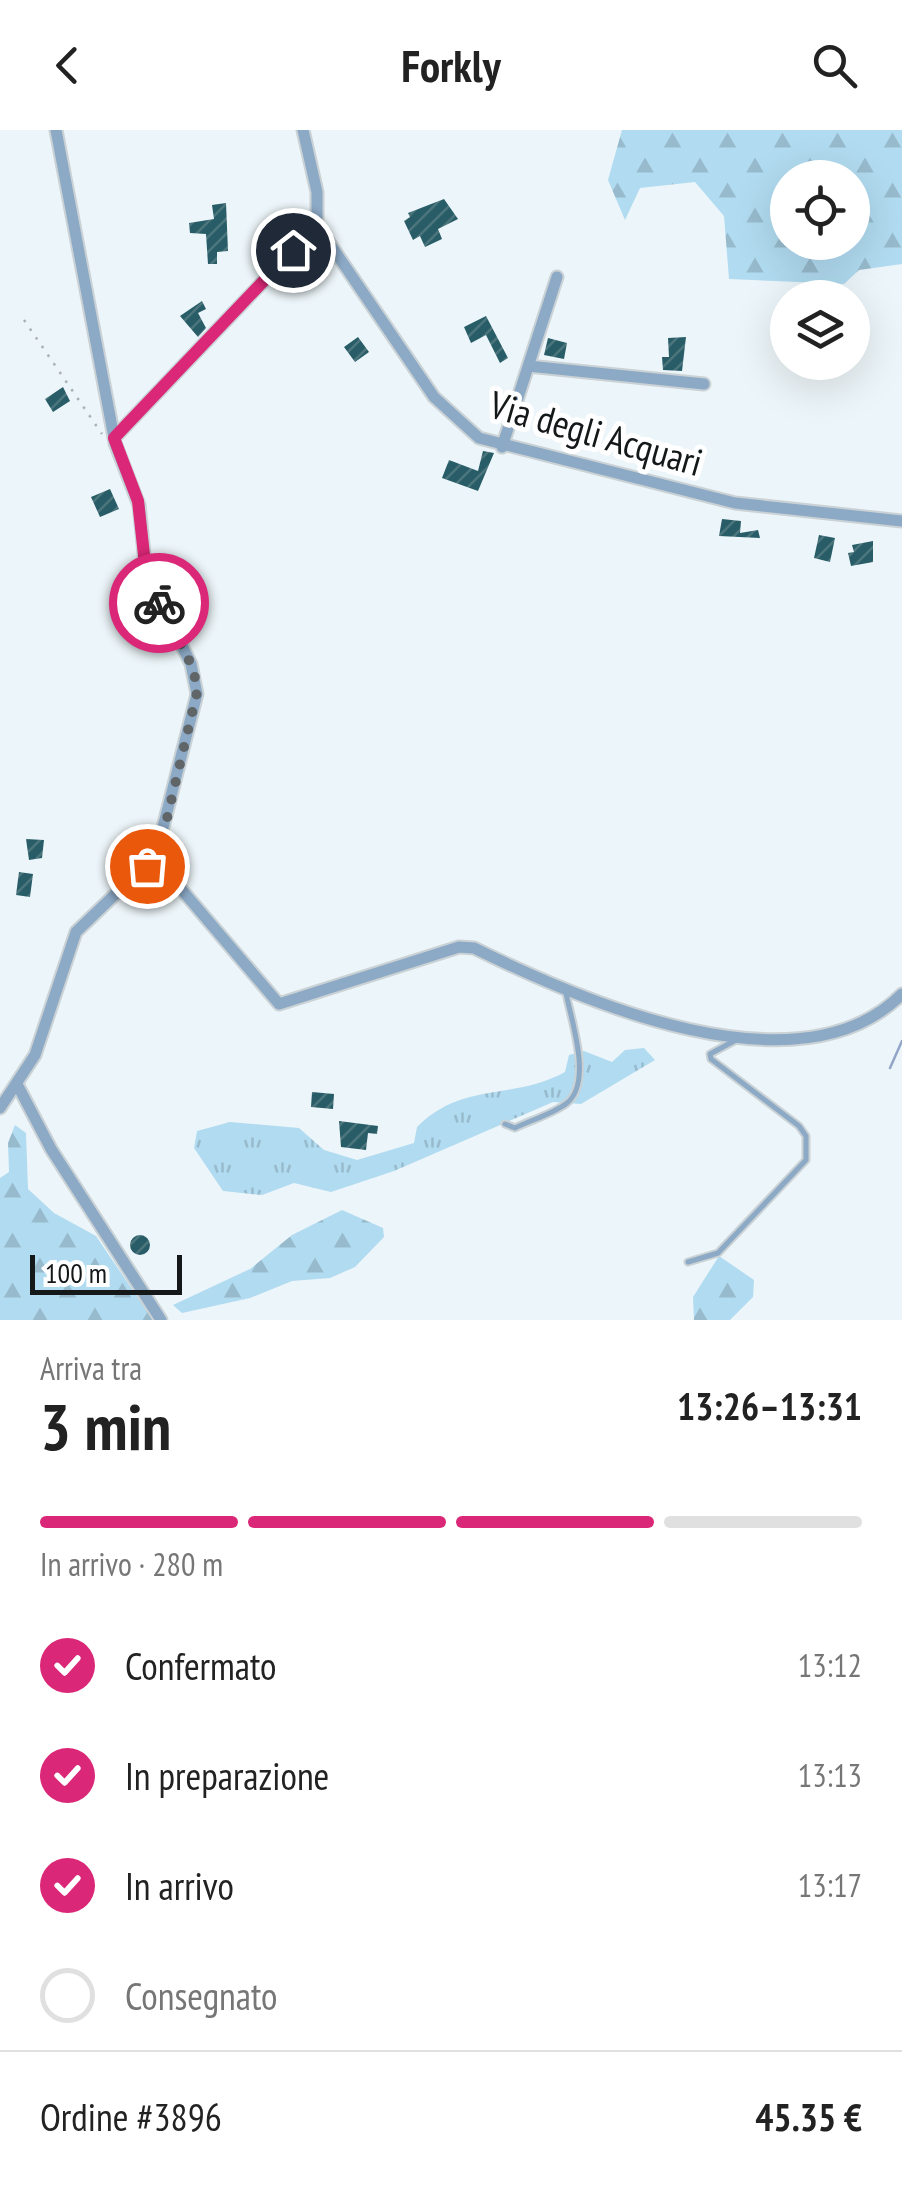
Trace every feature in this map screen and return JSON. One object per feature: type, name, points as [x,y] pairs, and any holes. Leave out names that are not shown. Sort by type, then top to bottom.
[{"type":"street","points":[[0,1108],[38,1050],[78,928],[151,862],[160,848],[198,684],[148,579],[138,501],[114,438],[56,130]]},
{"type":"street","points":[[114,438],[316,225],[318,197],[302,130]]},
{"type":"street","name":"Via degli Acquari","points":[[316,225],[440,405],[469,431],[502,447],[735,503],[902,521]]},
{"type":"street","points":[[502,447],[556,277]]},
{"type":"street","points":[[528,366],[704,384]]},
{"type":"street","points":[[151,862],[176,883],[279,1004],[459,946],[474,948],[566,993],[661,1023],[738,1038],[807,1035],[858,1026],[902,994]]},
{"type":"street","points":[[18,1086],[50,1149],[160,1320]]},
{"type":"lane","points":[[505,1124],[516,1128],[568,1102],[575,1093],[578,1065],[566,993]]},
{"type":"lane","points":[[688,1262],[718,1253],[806,1160],[806,1136],[800,1126],[711,1058],[710,1054],[738,1038]]},
{"type":"path","points":[[24,320],[101,433],[107,439],[114,438]]},
{"type":"green space","points":[[622,130],[902,130],[902,264],[859,270],[848,280],[729,279],[724,216],[695,182],[640,188],[625,220],[608,180]]},
{"type":"green space","points":[[644,1048],[655,1060],[581,1104],[553,1102],[394,1171],[331,1192],[294,1183],[262,1195],[223,1191],[194,1148],[197,1131],[230,1122],[299,1128],[324,1150],[357,1160],[414,1143],[417,1127],[452,1103],[545,1081],[565,1072],[569,1055],[584,1051],[612,1062],[625,1050]]},
{"type":"green space","points":[[15,1125],[26,1133],[28,1189],[54,1213],[96,1236],[153,1320],[0,1320],[0,1178],[9,1172],[8,1143]]},
{"type":"green space","points":[[342,1210],[383,1228],[384,1237],[355,1267],[330,1278],[292,1281],[250,1298],[182,1313],[173,1305],[250,1269],[292,1235]]},
{"type":"green space","points":[[719,1256],[754,1280],[753,1297],[730,1320],[694,1320],[693,1297]]},
{"type":"building","points":[[444,199],[458,219],[438,229],[442,239],[425,247],[420,236],[413,240],[404,221],[410,217],[408,213]]},
{"type":"building","points":[[226,203],[228,251],[217,252],[217,264],[208,264],[206,234],[190,233],[189,223],[214,219],[212,205]]},
{"type":"building","points":[[202,301],[206,309],[198,313],[206,328],[198,337],[180,316]]},
{"type":"building","points":[[486,316],[508,358],[500,363],[486,335],[471,343],[464,327]]},
{"type":"building","points":[[358,337],[369,352],[355,362],[344,347]]},
{"type":"building","points":[[686,337],[682,371],[663,370],[662,357],[669,357],[668,338]]},
{"type":"building","points":[[548,338],[567,343],[564,359],[544,355]]},
{"type":"building","points":[[63,387],[70,401],[53,412],[45,399]]},
{"type":"building","points":[[483,451],[494,453],[478,491],[442,478],[449,460],[478,471]]},
{"type":"building","points":[[110,489],[119,509],[100,517],[91,497]]},
{"type":"building","points":[[722,519],[741,521],[740,533],[758,530],[760,538],[719,536]]},
{"type":"building","points":[[819,535],[835,538],[830,562],[814,558]]},
{"type":"building","points":[[873,541],[873,562],[851,566],[848,553],[854,552],[852,545]]},
{"type":"building","points":[[26,839],[44,840],[42,858],[29,860]]},
{"type":"building","points":[[19,872],[33,874],[30,897],[16,895]]},
{"type":"building","points":[[312,1092],[334,1094],[333,1109],[311,1107]]},
{"type":"building","points":[[339,1121],[378,1126],[377,1134],[368,1133],[366,1150],[341,1147]]},
{"type":"building","points":[[136,1235],[144,1235],[150,1245],[144,1255],[136,1255],[130,1249],[130,1241]]},
{"type":"waterway","points":[[890,1068],[902,1041]]},
{"type":"way so far","points":[[147,866],[160,848],[198,688],[191,664],[159,603]]},
{"type":"route","points":[[159,603],[146,573],[138,501],[114,438],[293,250]]}]
